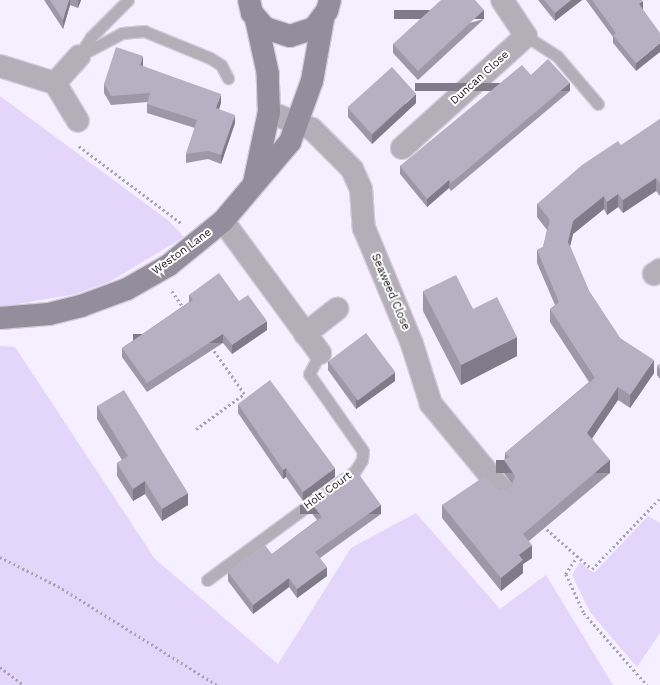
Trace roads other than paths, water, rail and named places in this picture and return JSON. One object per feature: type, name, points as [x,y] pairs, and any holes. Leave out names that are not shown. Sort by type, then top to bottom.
[{"type":"street","points":[[502,0],[526,36]]},
{"type":"street","points":[[249,6],[277,34],[290,36],[309,30],[327,9]]},
{"type":"street","name":"Weston Lane","points":[[249,6],[268,74],[269,112],[254,183]]},
{"type":"street","name":"Weston Lane","points":[[0,318],[50,314],[81,306],[127,288],[158,271],[203,239],[223,221],[254,183],[282,156],[299,124],[318,59],[327,9]]},
{"type":"street","name":"Duncan Close","points":[[402,148],[526,36]]},
{"type":"street","points":[[55,83],[79,56]]},
{"type":"street","points":[[0,66],[55,83],[78,122]]},
{"type":"street","name":"Seaweed Close","points":[[269,112],[299,124],[332,146],[352,169],[361,190],[364,228],[412,344],[431,404],[503,491]]},
{"type":"street","name":"Holt Court","points":[[223,221],[320,353]]},
{"type":"street","points":[[305,334],[337,310]]},
{"type":"lane","points":[[79,56],[90,37],[128,0]]},
{"type":"lane","points":[[79,56],[122,33],[144,31],[210,58],[221,65],[228,78]]},
{"type":"lane","points":[[526,36],[556,56],[598,104]]},
{"type":"lane","name":"Holt Court","points":[[207,580],[355,471],[362,460],[363,450],[309,374],[320,353]]}]
